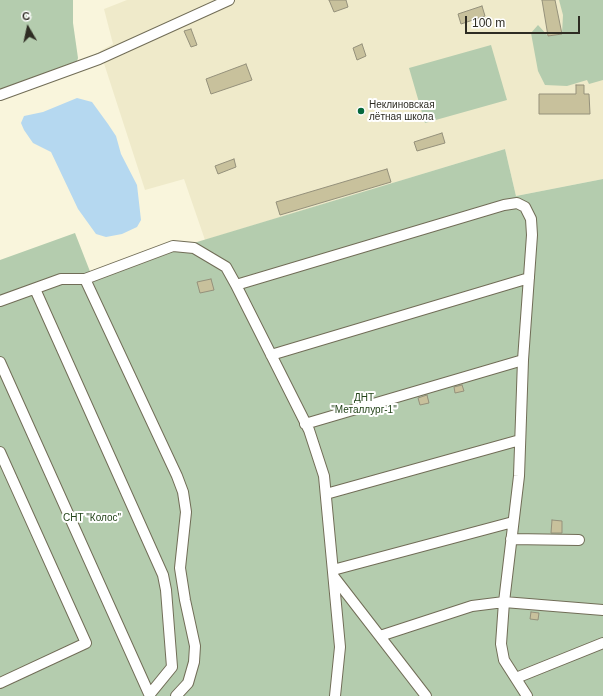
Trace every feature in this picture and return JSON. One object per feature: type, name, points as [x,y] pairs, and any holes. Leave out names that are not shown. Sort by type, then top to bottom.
[{"type":"street","points":[[0,95],[99,58],[229,0]]},
{"type":"street","points":[[236,284],[504,205],[517,203],[525,207],[531,219],[532,235],[523,360],[519,476],[500,644],[504,660],[527,696]]},
{"type":"street","points":[[0,301],[61,279],[85,279],[173,246],[194,248],[226,267],[236,284],[305,424],[324,476],[340,647],[335,696]]},
{"type":"street","points":[[271,355],[529,278]]},
{"type":"street","points":[[85,279],[178,476],[183,492],[186,512],[180,568],[195,646],[194,662],[188,683],[176,696]]},
{"type":"street","points":[[0,362],[150,695],[172,667],[166,590],[163,575],[35,289]]},
{"type":"street","points":[[305,424],[523,360]]},
{"type":"street","points":[[326,494],[520,440]]},
{"type":"street","points":[[0,452],[86,643],[0,683]]},
{"type":"street","points":[[333,574],[514,522]]},
{"type":"street","points":[[512,539],[579,540]]},
{"type":"street","points":[[333,574],[426,696]]},
{"type":"street","points":[[380,636],[472,606],[504,602],[603,610]]},
{"type":"street","points":[[516,678],[603,643]]},
{"type":"shaded area","name":"Неклиновская лётная школа","points":[[127,0],[595,0],[603,73],[603,179],[516,196],[505,149],[205,240],[184,179],[145,190],[100,51],[113,44],[104,9]]},
{"type":"green space","points":[[0,0],[73,0],[73,23],[78,58],[75,68],[0,96]]},
{"type":"green space","points":[[559,0],[603,0],[603,80],[589,84],[587,80],[567,86],[545,85],[538,71],[531,33],[538,25],[548,36],[562,34],[563,15]]},
{"type":"green space","points":[[491,45],[507,100],[425,123],[409,68]]},
{"type":"green space","name":"ДНТ \"Металлург-1\"","points":[[505,149],[516,196],[603,179],[603,696],[0,696],[0,260],[75,233],[91,274]]},
{"type":"water","points":[[77,98],[92,102],[108,124],[116,136],[121,154],[137,185],[141,220],[137,227],[122,234],[106,237],[96,234],[78,209],[51,152],[33,143],[21,123],[24,116],[43,112]]},
{"type":"building","points":[[329,0],[346,0],[348,7],[334,12]]},
{"type":"building","points":[[542,0],[555,0],[562,34],[548,36]]},
{"type":"building","points":[[482,6],[485,16],[461,24],[458,14]]},
{"type":"building","points":[[191,29],[197,45],[191,47],[184,31]]},
{"type":"building","points":[[362,44],[366,56],[357,60],[353,48]]},
{"type":"building","points":[[246,64],[252,80],[211,94],[206,79]]},
{"type":"building","points":[[576,85],[584,85],[584,94],[589,94],[590,114],[539,114],[539,94],[576,94]]},
{"type":"building","points":[[442,133],[445,143],[417,151],[414,142]]},
{"type":"building","points":[[234,159],[236,167],[218,174],[215,166]]},
{"type":"building","points":[[387,169],[391,182],[280,215],[276,202]]},
{"type":"building","points":[[211,279],[214,290],[200,293],[197,282]]},
{"type":"building","points":[[462,385],[464,391],[455,393],[454,387]]},
{"type":"building","points":[[427,395],[429,403],[420,405],[418,398]]},
{"type":"building","points":[[552,520],[562,521],[562,533],[551,533]]},
{"type":"building","points":[[531,612],[539,613],[538,620],[530,619]]},
{"type":"place","name":"Неклиновская лётная школа","points":[[361,111]]},
{"type":"park label","name":"СНТ \"Колос\"","points":[[92,518]]}]
